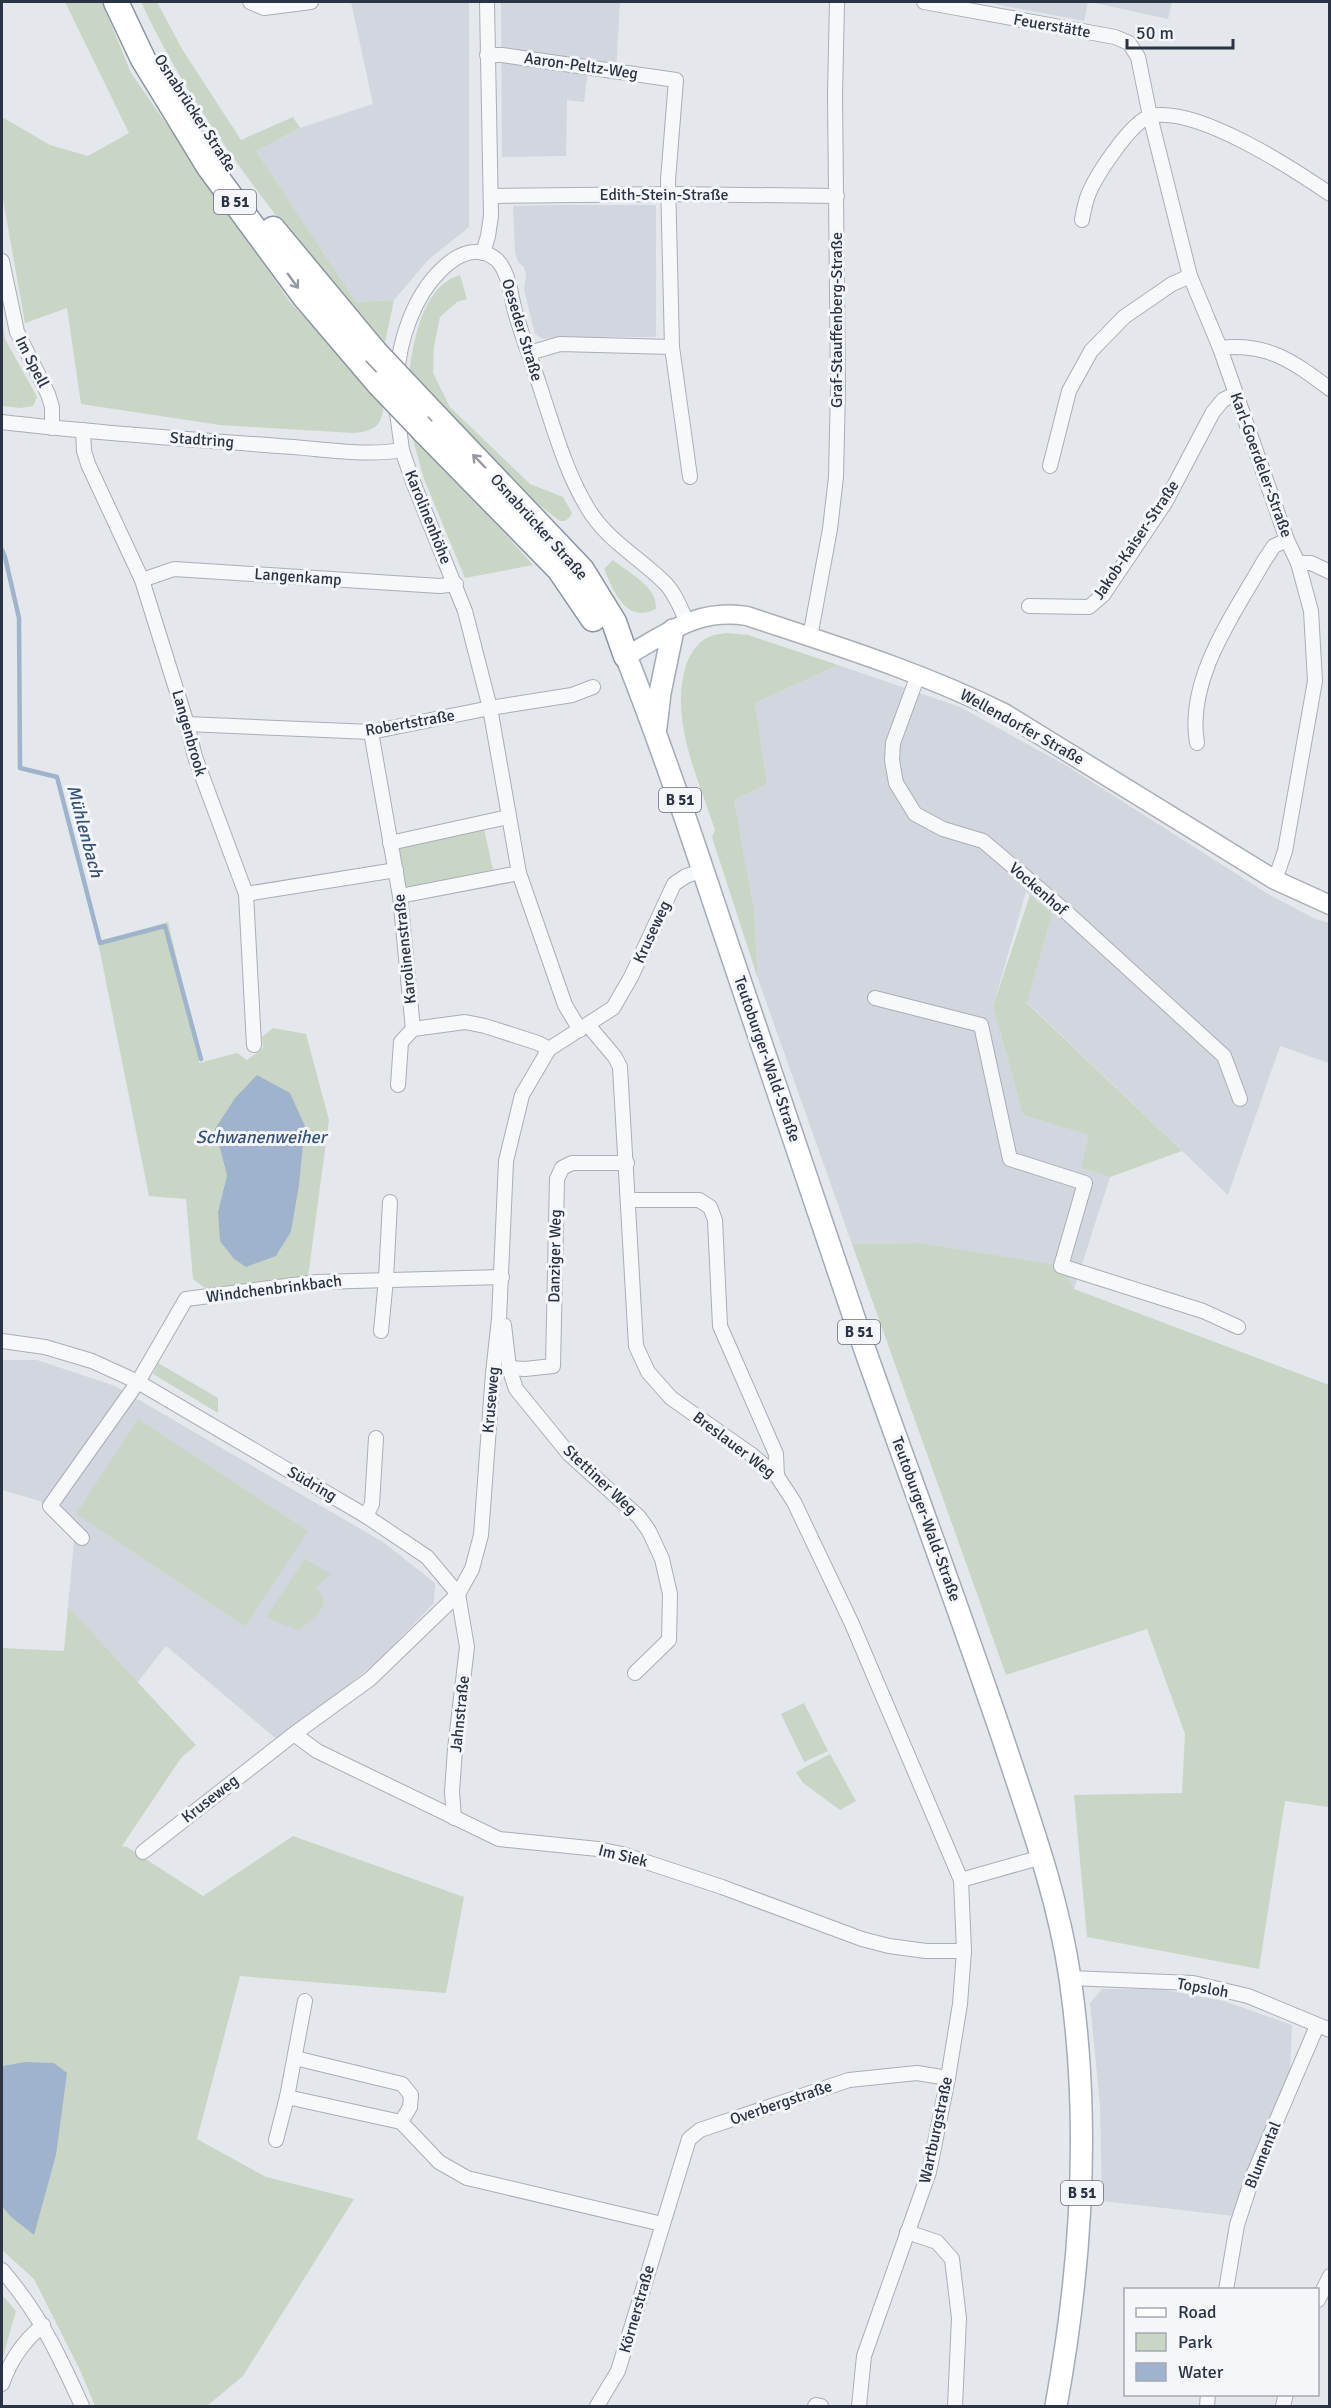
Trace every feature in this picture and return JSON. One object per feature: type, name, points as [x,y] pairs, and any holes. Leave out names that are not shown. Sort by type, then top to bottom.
[{"type":"highway","name":"Osnabrücker Straße","points":[[116,2],[144,59],[210,166],[304,296],[379,384],[560,569],[601,631],[626,656]]},
{"type":"highway","name":"Osnabrücker Straße","points":[[132,2],[154,49],[266,221],[375,352],[582,570],[614,622],[626,656]]},
{"type":"main road","points":[[656,731],[660,693],[680,626]]},
{"type":"main road","name":"Teutoburger-Wald-Straße","points":[[626,656],[656,731],[865,1349],[982,1676],[1042,1857],[1062,1934],[1070,1978],[1081,2079],[1082,2194],[1077,2266],[1068,2341],[1056,2406]]},
{"type":"street","points":[[250,2],[264,8],[311,2]]},
{"type":"street","points":[[483,253],[488,236],[491,196],[487,2]]},
{"type":"street","name":"Graf-Stauffenberg-Straße","points":[[810,637],[830,529],[836,477],[838,388],[837,2]]},
{"type":"street","name":"Feuerstätte","points":[[924,2],[1115,37],[1128,43],[1138,57]]},
{"type":"street","name":"Aaron-Peltz-Weg","points":[[487,55],[502,55],[676,80],[668,180],[669,194]]},
{"type":"street","name":"Karl-Goerdeler-Straße","points":[[1138,57],[1150,116],[1190,276],[1220,348],[1234,394],[1287,540],[1298,563],[1311,611],[1315,681],[1285,851],[1275,880]]},
{"type":"street","points":[[1082,220],[1088,196],[1105,165],[1130,131],[1150,116],[1170,116],[1208,124],[1285,164],[1329,194]]},
{"type":"street","points":[[669,194],[672,347],[690,477]]},
{"type":"street","name":"Edith-Stein-Straße","points":[[491,196],[669,194],[837,196]]},
{"type":"street","name":"Karolinenhöhe","points":[[483,253],[472,252],[460,255],[447,264],[423,292],[405,334],[397,371],[397,412],[402,450],[465,611],[490,708],[519,873],[565,1005],[584,1028]]},
{"type":"street","name":"Oeseder Straße","points":[[483,253],[499,262],[503,269],[563,459],[588,509],[602,528],[621,547],[672,591],[680,626]]},
{"type":"street","name":"Im Spell","points":[[2,261],[17,332],[48,394],[52,407],[52,428]]},
{"type":"street","points":[[1050,466],[1070,392],[1091,351],[1124,317],[1172,284],[1190,276]]},
{"type":"street","points":[[529,353],[560,344],[672,347]]},
{"type":"street","points":[[1220,348],[1251,347],[1266,351],[1295,363],[1329,389]]},
{"type":"street","name":"Jakob-Kaiser-Straße","points":[[1029,606],[1089,607],[1103,595],[1165,503],[1213,412],[1223,400],[1234,394]]},
{"type":"street","name":"Stadtring","points":[[2,422],[52,428],[382,453],[402,450]]},
{"type":"street","name":"Langenbrook","points":[[83,430],[84,451],[88,464],[142,580],[187,724],[195,757],[246,894],[254,1045]]},
{"type":"street","points":[[1197,743],[1193,723],[1209,659],[1264,561],[1274,546],[1287,540]]},
{"type":"street","points":[[1298,563],[1311,562],[1329,572]]},
{"type":"street","name":"Langenkamp","points":[[142,580],[174,569],[440,586],[456,584]]},
{"type":"street","name":"Wellendorfer Straße","points":[[626,656],[680,626],[713,614],[731,613],[747,616],[918,675],[963,692],[1022,723],[1275,880],[1329,905]]},
{"type":"street","name":"Vockenhof","points":[[918,675],[893,743],[892,760],[896,783],[915,814],[943,829],[983,842],[1063,909],[1224,1056],[1240,1099]]},
{"type":"street","name":"Robertstraße","points":[[187,724],[371,732],[490,708],[572,695],[593,687]]},
{"type":"street","name":"Karolinenstraße","points":[[371,732],[400,896],[413,1029]]},
{"type":"street","points":[[390,843],[508,817]]},
{"type":"street","name":"Karolinenstraße","points":[[246,894],[396,870]]},
{"type":"street","name":"Kruseweg","points":[[143,1852],[370,1678],[458,1594],[472,1569],[481,1535],[502,1277],[506,1161],[512,1128],[522,1095],[549,1049],[613,1008],[632,977],[675,884],[686,876],[703,870]]},
{"type":"street","points":[[400,896],[519,873]]},
{"type":"street","points":[[876,998],[981,1025],[1010,1159],[1085,1183],[1061,1266],[1203,1311],[1238,1327]]},
{"type":"street","points":[[399,1085],[401,1042],[413,1029],[465,1022],[538,1043],[549,1049]]},
{"type":"street","name":"Breslauer Weg","points":[[584,1028],[615,1057],[620,1067],[636,1346],[644,1366],[671,1398],[777,1476],[794,1502],[852,1624],[961,1880]]},
{"type":"street","name":"Danziger Weg","points":[[509,1368],[525,1370],[553,1366],[557,1179],[562,1168],[572,1164],[627,1163]]},
{"type":"street","points":[[629,1200],[699,1200],[710,1207],[715,1220],[720,1326],[776,1454],[777,1476]]},
{"type":"street","points":[[381,1331],[387,1279],[390,1202]]},
{"type":"street","name":"Windchenbrinkbach","points":[[138,1382],[186,1299],[317,1282],[502,1277]]},
{"type":"street","points":[[499,1319],[504,1323],[509,1368]]},
{"type":"street","name":"Südring","points":[[2,1341],[45,1347],[92,1361],[138,1382],[366,1516],[427,1557],[458,1594],[462,1610]]},
{"type":"street","name":"Stettiner Weg","points":[[509,1368],[516,1389],[569,1454],[639,1517],[649,1531],[662,1559],[670,1594],[669,1640],[634,1673]]},
{"type":"street","points":[[82,1538],[50,1506],[138,1382]]},
{"type":"street","points":[[366,1516],[372,1504],[376,1438]]},
{"type":"street","name":"Jahnstraße","points":[[454,1818],[454,1771],[467,1647],[462,1610]]},
{"type":"street","name":"Im Siek","points":[[294,1734],[317,1751],[499,1839],[598,1849],[622,1854],[889,1946],[926,1951],[964,1952]]},
{"type":"street","points":[[961,1880],[1042,1857]]},
{"type":"street","name":"Wartburgstraße","points":[[859,2406],[864,2356],[929,2172],[948,2078],[960,2004],[964,1952],[961,1880]]},
{"type":"street","name":"Topsloh","points":[[1070,1978],[1193,1983],[1248,1996],[1323,2028]]},
{"type":"street","points":[[276,2140],[287,2097],[305,2001]]},
{"type":"street","name":"Blumental","points":[[1226,2288],[1237,2225],[1254,2173],[1323,2028]]},
{"type":"street","points":[[295,2058],[402,2084],[411,2095],[410,2107],[401,2122]]},
{"type":"street","name":"Overbergstraße","points":[[667,2207],[689,2139],[700,2130],[849,2080],[917,2073],[948,2078]]},
{"type":"street","points":[[287,2097],[401,2122],[439,2162],[467,2178],[662,2224]]},
{"type":"street","name":"Körnerstraße","points":[[597,2406],[618,2371],[667,2207]]},
{"type":"street","points":[[907,2232],[937,2242],[952,2259],[959,2318],[955,2406]]},
{"type":"street","points":[[2,2270],[32,2307],[43,2325],[58,2351],[82,2406]]},
{"type":"street","points":[[1319,2296],[1329,2276]]},
{"type":"street","points":[[2,2384],[12,2358],[28,2338],[43,2325]]},
{"type":"street","points":[[815,2406],[821,2406]]},
{"type":"shaded area","points":[[351,2],[469,2],[469,227],[428,260],[394,300],[356,302],[256,151],[300,128],[373,104]]},
{"type":"shaded area","points":[[501,2],[620,2],[616,74],[588,70],[584,102],[567,100],[566,156],[502,157]]},
{"type":"shaded area","points":[[984,2],[1088,2],[1084,21]]},
{"type":"shaded area","points":[[1090,2],[1172,2],[1168,19]]},
{"type":"shaded area","points":[[656,205],[656,337],[543,339],[535,334],[524,289],[526,276],[524,267],[518,262],[515,253],[513,206]]},
{"type":"shaded area","points":[[838,665],[960,707],[1067,766],[1268,894],[1315,919],[1329,923],[1329,1063],[1280,1046],[1228,1195],[1027,1002],[1052,914],[1026,892],[993,1006],[1023,1115],[1090,1135],[1081,1168],[1110,1177],[1074,1289],[919,1243],[852,1244],[758,979],[754,909],[734,800],[767,784],[755,703]]},
{"type":"shaded area","points":[[2,1360],[37,1360],[115,1386],[383,1542],[435,1583],[434,1603],[379,1660],[279,1741],[166,1646],[137,1683],[68,1607],[74,1540],[40,1501],[2,1490]]},
{"type":"shaded area","points":[[1102,1989],[1160,1989],[1224,2001],[1292,2025],[1290,2072],[1249,2171],[1234,2216],[1102,2201],[1100,2106],[1090,2003]]},
{"type":"green space","points":[[65,2],[102,2],[131,73],[290,302],[383,402],[382,417],[372,429],[353,433],[220,425],[81,404],[67,308],[25,323],[2,194],[2,117],[50,145],[88,156],[129,133]]},
{"type":"green space","points":[[141,2],[157,2],[182,49],[241,140],[293,117],[300,128],[256,151],[356,302],[394,300],[384,347],[316,266],[220,139],[165,49]]},
{"type":"green space","points":[[460,275],[467,299],[457,302],[440,317],[434,347],[433,373],[450,407],[530,484],[563,497],[572,513],[565,521],[560,521],[535,502],[409,376],[417,332],[428,303],[447,281]]},
{"type":"green space","points":[[2,318],[5,339],[37,397],[33,406],[21,408],[2,406]]},
{"type":"green space","points":[[410,429],[533,565],[465,578],[424,479]]},
{"type":"green space","points":[[613,560],[647,587],[655,601],[656,609],[646,613],[637,612],[622,603],[604,569]]},
{"type":"green space","points":[[727,633],[748,635],[838,665],[755,703],[767,784],[734,800],[754,909],[758,979],[712,837],[715,830],[687,746],[681,703],[682,681],[688,660],[696,647],[713,635]]},
{"type":"green space","points":[[484,829],[493,870],[405,889],[397,848]]},
{"type":"green space","points":[[1030,895],[1052,914],[1027,1003],[1182,1151],[1110,1177],[1081,1168],[1089,1135],[1023,1115],[993,1006]]},
{"type":"green space","points":[[168,922],[199,1051],[199,1063],[237,1053],[247,1060],[263,1048],[262,1037],[273,1028],[306,1034],[329,1120],[308,1277],[209,1291],[193,1279],[186,1199],[149,1196],[98,942]],"holes":[[[305,1126],[299,1186],[291,1232],[276,1256],[218,1212],[227,1175]]]},
{"type":"green space","points":[[919,1243],[1061,1266],[1074,1289],[1329,1385],[1329,1807],[1285,1801],[1259,1969],[1087,1937],[1074,1795],[1182,1793],[1185,1734],[1147,1629],[1006,1675],[852,1244]]},
{"type":"green space","points":[[158,1363],[218,1398],[218,1413],[153,1374]]},
{"type":"green space","points":[[138,1419],[308,1531],[245,1626],[76,1514]]},
{"type":"green space","points":[[305,1559],[331,1574],[315,1588],[321,1594],[324,1605],[316,1616],[299,1630],[267,1616]]},
{"type":"green space","points":[[68,1607],[196,1745],[181,1758],[122,1846],[203,1896],[293,1836],[464,1897],[446,1993],[240,1976],[197,2139],[266,2177],[354,2199],[243,2376],[207,2406],[95,2406],[80,2370],[34,2279],[2,2250],[2,2206],[10,2216],[46,2189],[56,2155],[24,2062],[2,2066],[2,1648],[64,1651]]},
{"type":"green space","points":[[804,1703],[828,1751],[804,1762],[781,1714]]},
{"type":"green space","points":[[830,1754],[856,1801],[840,1810],[803,1783],[796,1772]]},
{"type":"green space","points":[[2,2295],[16,2311],[2,2360]]},
{"type":"water","name":"Schwanenweiher","points":[[257,1075],[290,1093],[305,1126],[299,1186],[291,1232],[276,1256],[246,1267],[234,1259],[220,1241],[218,1212],[227,1175],[215,1129],[235,1098]]},
{"type":"water","points":[[24,2062],[54,2063],[67,2073],[56,2155],[34,2235],[10,2216],[2,2206],[2,2066]]},
{"type":"waterway","name":"Mühlenbach","points":[[2,550],[19,618],[20,768],[57,777],[100,943],[165,926],[201,1059]]}]
